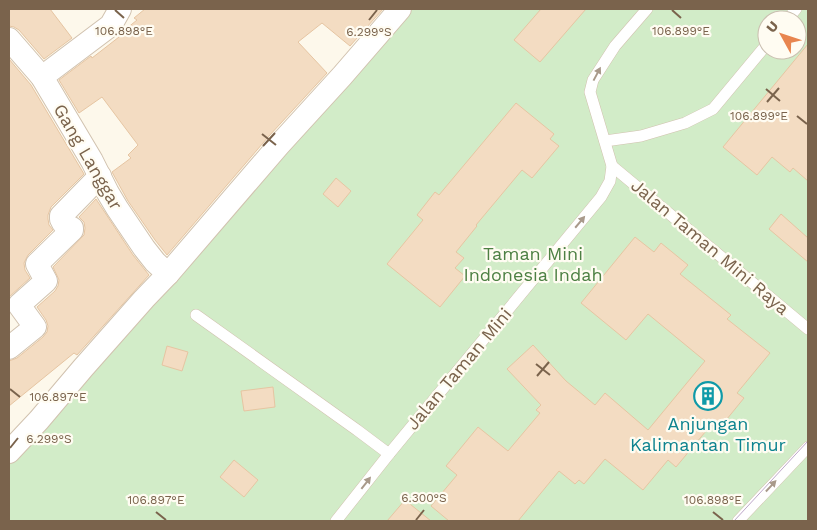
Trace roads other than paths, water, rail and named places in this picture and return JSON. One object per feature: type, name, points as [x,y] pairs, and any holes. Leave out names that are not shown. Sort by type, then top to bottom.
[{"type":"street","points":[[42,77],[111,25],[120,9]]},
{"type":"street","points":[[9,452],[400,9]]},
{"type":"street","name":"Gang Langgar","points":[[9,39],[42,77],[117,208],[155,262],[168,274]]},
{"type":"street","points":[[9,348],[35,327],[19,305],[46,281],[37,264],[72,230],[72,228],[63,223],[61,216],[100,176]]},
{"type":"lane","points":[[612,166],[590,92],[593,80],[615,46],[647,9]]},
{"type":"lane","points":[[604,141],[641,136],[685,123],[714,109],[757,56]]},
{"type":"lane","name":"Jalan Taman Mini Raya","points":[[612,166],[808,329]]},
{"type":"lane","name":"Jalan Taman Mini","points":[[336,521],[601,197],[610,181],[612,166]]},
{"type":"lane","points":[[196,315],[389,454]]},
{"type":"lane","points":[[738,521],[808,447]]},
{"type":"tram line","points":[[734,521],[808,441]]},
{"type":"place","name":"Anjungan Kalimantan Timur","points":[[708,396]]},
{"type":"park label","name":"Taman Mini Indonesia Indah","points":[[533,264]]}]
